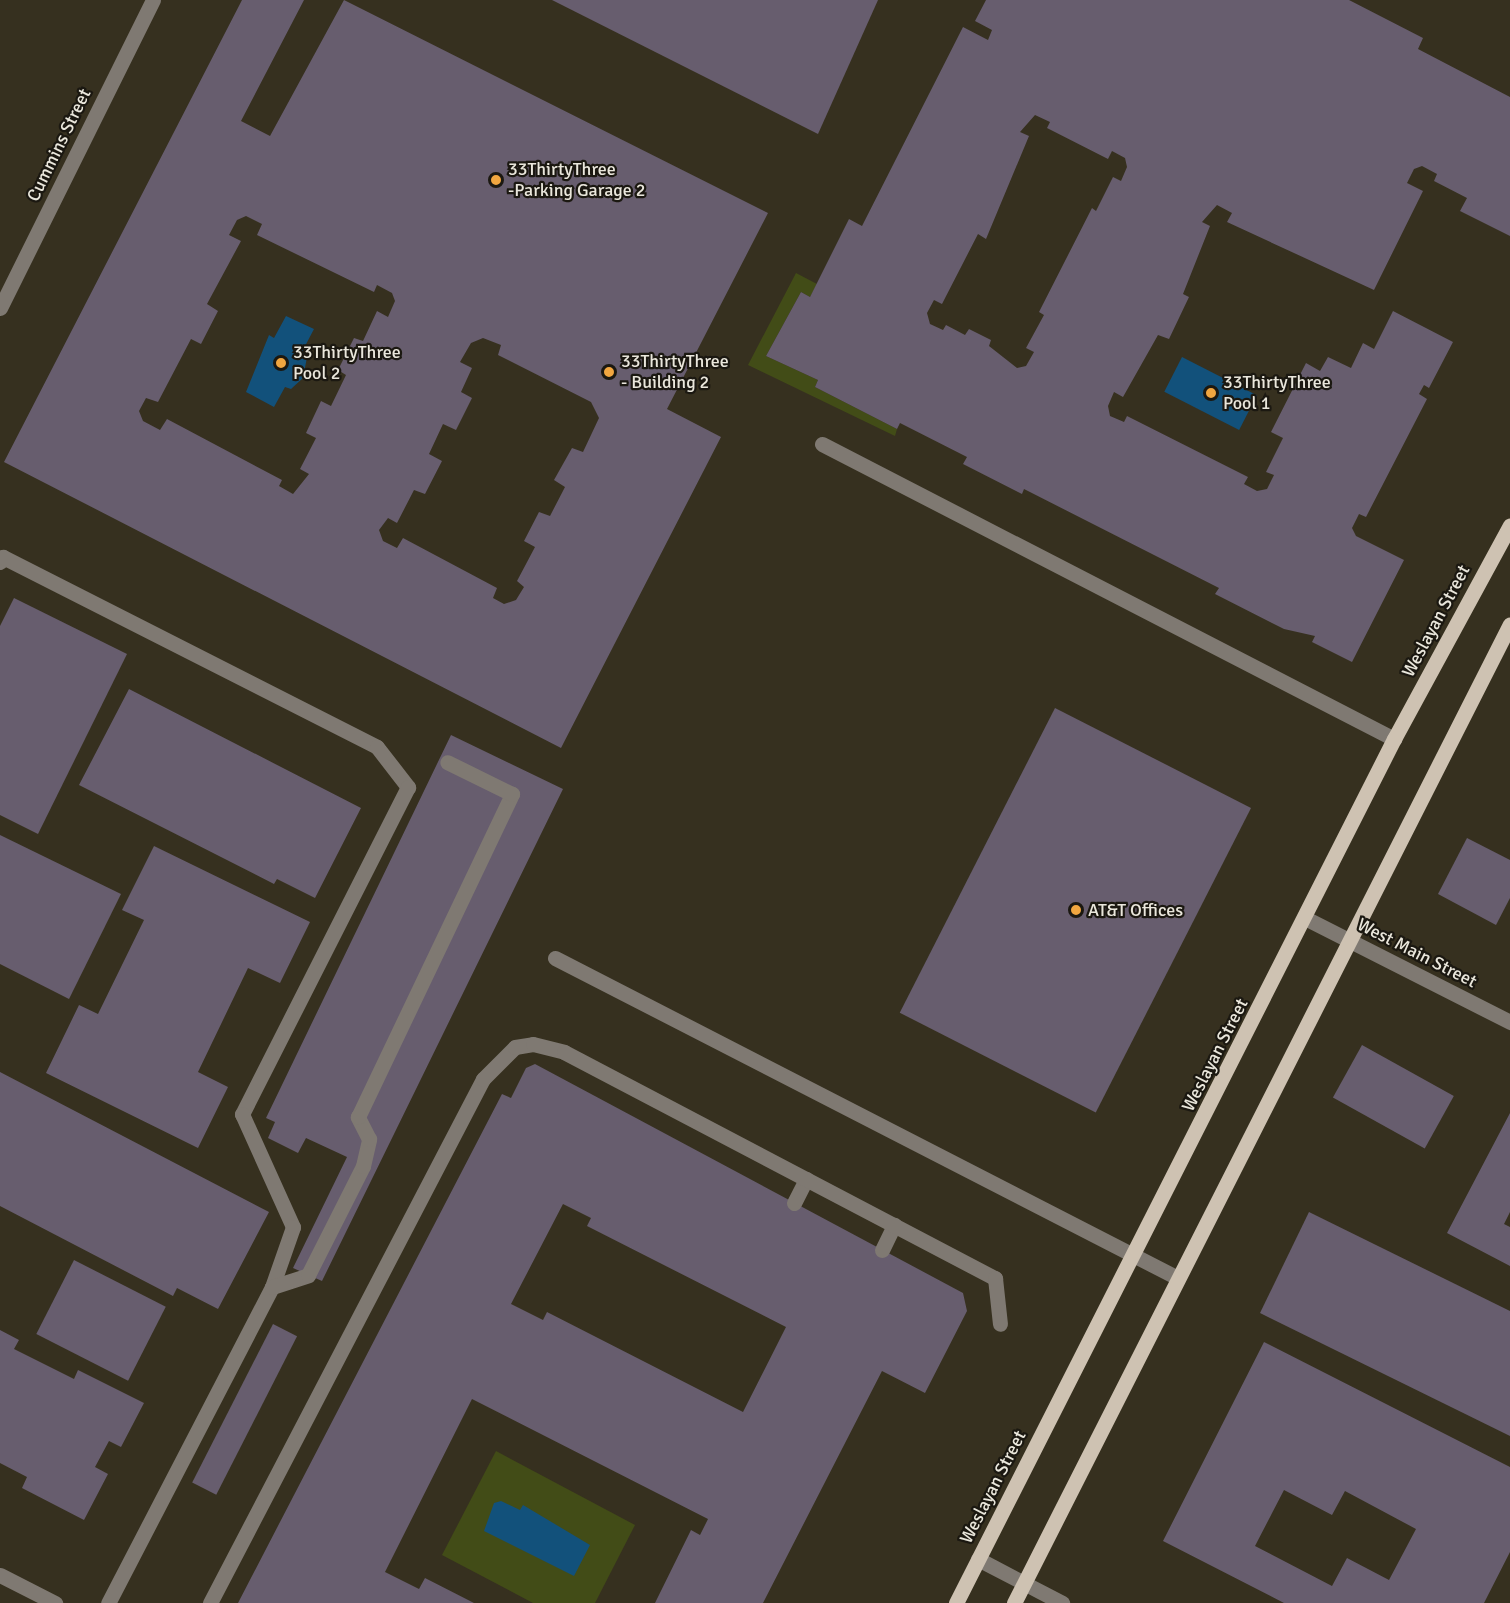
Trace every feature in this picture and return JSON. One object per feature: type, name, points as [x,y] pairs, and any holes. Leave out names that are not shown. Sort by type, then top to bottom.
[{"type":"main road","name":"Weslayan Street","points":[[956,1603],[1307,919],[1394,739],[1510,525]]},
{"type":"main road","points":[[1014,1603],[1510,624]]},
{"type":"street","name":"Cummins Street","points":[[0,308],[6,281],[153,0]]},
{"type":"street","points":[[822,444],[1394,739]]},
{"type":"street","points":[[0,562],[3,557],[377,747],[408,787],[242,1114],[293,1227],[272,1287],[108,1603]]},
{"type":"street","points":[[272,1287],[308,1275],[363,1166],[369,1139],[358,1117],[512,794],[447,762]]},
{"type":"street","name":"West Main Street","points":[[1307,919],[1510,1022]]},
{"type":"street","points":[[555,958],[1178,1278]]},
{"type":"street","points":[[210,1603],[483,1079],[504,1053],[533,1044],[564,1052],[995,1278],[1000,1324]]},
{"type":"street","points":[[794,1203],[806,1179]]},
{"type":"street","points":[[882,1250],[894,1225]]},
{"type":"street","points":[[978,1559],[1062,1603]]},
{"type":"street","points":[[0,1575],[55,1603]]},
{"type":"green space","points":[[796,273],[817,284],[810,297],[801,292],[766,356],[818,380],[815,387],[897,429],[895,436],[748,365]]},
{"type":"green space","points":[[496,1451],[635,1525],[595,1603],[533,1603],[442,1555]]},
{"type":"water","name":"33ThirtyThree Pool 2","points":[[286,316],[314,329],[303,350],[308,352],[303,378],[291,389],[285,387],[274,407],[246,392],[269,335],[274,338]]},
{"type":"water","name":"33ThirtyThree Pool 1","points":[[1182,357],[1257,395],[1239,430],[1164,392]]},
{"type":"water","points":[[501,1501],[520,1510],[523,1505],[590,1545],[574,1576],[484,1531],[494,1503]]},
{"type":"building","name":"33ThirtyThree - Building 2","points":[[242,0],[304,0],[241,121],[270,136],[344,0],[768,213],[667,409],[721,437],[561,748],[4,462]],"holes":[[[246,216],[262,224],[257,235],[374,292],[377,285],[392,293],[395,301],[388,317],[377,311],[363,341],[354,338],[338,370],[346,375],[331,406],[321,401],[306,433],[316,438],[300,469],[309,474],[293,494],[279,486],[282,480],[167,419],[160,430],[143,421],[139,411],[146,398],[158,402],[191,339],[201,344],[218,311],[207,304],[241,241],[229,235],[237,220]],[[483,338],[501,345],[498,355],[591,402],[599,418],[583,452],[572,448],[554,480],[565,487],[550,516],[539,512],[524,541],[535,547],[517,581],[524,587],[516,600],[504,604],[493,598],[497,588],[403,538],[397,548],[383,541],[379,530],[388,518],[397,523],[414,490],[425,494],[442,461],[429,454],[443,424],[456,430],[472,398],[461,392],[472,368],[460,362],[471,343]]]},
{"type":"building","points":[[552,0],[878,0],[818,134]]},
{"type":"building","points":[[986,0],[1349,0],[1423,38],[1418,49],[1510,97],[1510,236],[1460,211],[1467,198],[1434,181],[1437,174],[1422,166],[1414,169],[1407,183],[1423,191],[1374,290],[1227,222],[1232,213],[1217,205],[1202,222],[1210,226],[1183,294],[1189,297],[1169,339],[1158,335],[1123,397],[1114,392],[1108,406],[1110,416],[1124,422],[1127,416],[1248,477],[1244,484],[1257,491],[1267,489],[1274,475],[1266,472],[1283,438],[1271,432],[1306,363],[1320,371],[1328,357],[1351,368],[1363,343],[1374,349],[1393,311],[1453,342],[1429,388],[1424,385],[1419,394],[1427,399],[1366,517],[1359,514],[1352,528],[1356,536],[1404,560],[1352,662],[1312,642],[1315,636],[1284,629],[1215,594],[1219,588],[1024,489],[1022,494],[963,464],[967,457],[900,423],[897,429],[815,387],[818,380],[766,356],[801,292],[810,297],[849,219],[862,226],[963,27],[988,40],[992,30],[975,21]],"holes":[[[1035,115],[1050,122],[1047,128],[1108,159],[1112,151],[1125,158],[1127,167],[1121,181],[1113,177],[1096,211],[1092,208],[1039,312],[1044,315],[1026,348],[1034,352],[1026,366],[1017,368],[989,346],[991,340],[969,329],[965,335],[946,325],[943,330],[930,324],[927,313],[934,300],[942,304],[978,234],[986,239],[1029,136],[1020,132]]]},
{"type":"building","points":[[14,598],[127,654],[38,834],[0,815],[0,626]]},
{"type":"building","points":[[129,689],[361,808],[315,898],[277,879],[274,884],[79,785]]},
{"type":"building","name":"AT&T Offices","points":[[1055,708],[1251,808],[1096,1113],[900,1013]]},
{"type":"building","points":[[451,735],[563,789],[322,1281],[293,1268],[347,1157],[306,1138],[298,1153],[268,1138],[275,1122],[266,1118]]},
{"type":"building","points":[[0,835],[121,894],[69,999],[0,964]]},
{"type":"building","points":[[1467,838],[1510,860],[1510,898],[1496,925],[1438,894]]},
{"type":"building","points":[[154,846],[310,922],[280,983],[248,968],[198,1072],[228,1087],[198,1148],[46,1073],[79,1005],[98,1014],[144,920],[122,910]]},
{"type":"building","points":[[1362,1045],[1454,1096],[1425,1148],[1333,1097]]},
{"type":"building","points":[[535,1064],[963,1293],[967,1311],[925,1393],[882,1371],[763,1603],[655,1603],[691,1530],[700,1535],[708,1519],[472,1399],[385,1572],[419,1589],[425,1578],[474,1603],[238,1603],[502,1094],[511,1098],[526,1068]],"holes":[[[563,1204],[591,1218],[587,1226],[786,1327],[743,1412],[547,1312],[543,1320],[511,1304]]]},
{"type":"building","points":[[0,1072],[269,1212],[218,1309],[177,1288],[173,1296],[0,1206]]},
{"type":"building","points":[[1510,1113],[1510,1212],[1504,1224],[1510,1227],[1510,1266],[1447,1233]]},
{"type":"building","points":[[1309,1212],[1510,1311],[1510,1436],[1260,1313]]},
{"type":"building","points":[[74,1260],[166,1307],[128,1381],[36,1334]]},
{"type":"building","points":[[273,1324],[297,1336],[216,1495],[192,1483]]},
{"type":"building","points":[[0,1330],[19,1340],[14,1349],[74,1379],[78,1370],[144,1403],[121,1447],[109,1441],[95,1467],[108,1474],[84,1520],[22,1488],[27,1477],[0,1463]]},
{"type":"building","points":[[1264,1342],[1510,1467],[1510,1552],[1484,1603],[1284,1603],[1163,1541]],"holes":[[[1284,1490],[1332,1515],[1345,1491],[1416,1529],[1389,1580],[1347,1558],[1332,1586],[1255,1546]]]},
{"type":"place","name":"33ThirtyThree -Parking Garage 2","points":[[496,180]]},
{"type":"place","name":"33ThirtyThree Pool 2","points":[[281,363]]},
{"type":"place","name":"33ThirtyThree - Building 2","points":[[609,372]]},
{"type":"place","name":"33ThirtyThree Pool 1","points":[[1211,393]]},
{"type":"place","name":"AT&T Offices","points":[[1076,910]]}]
